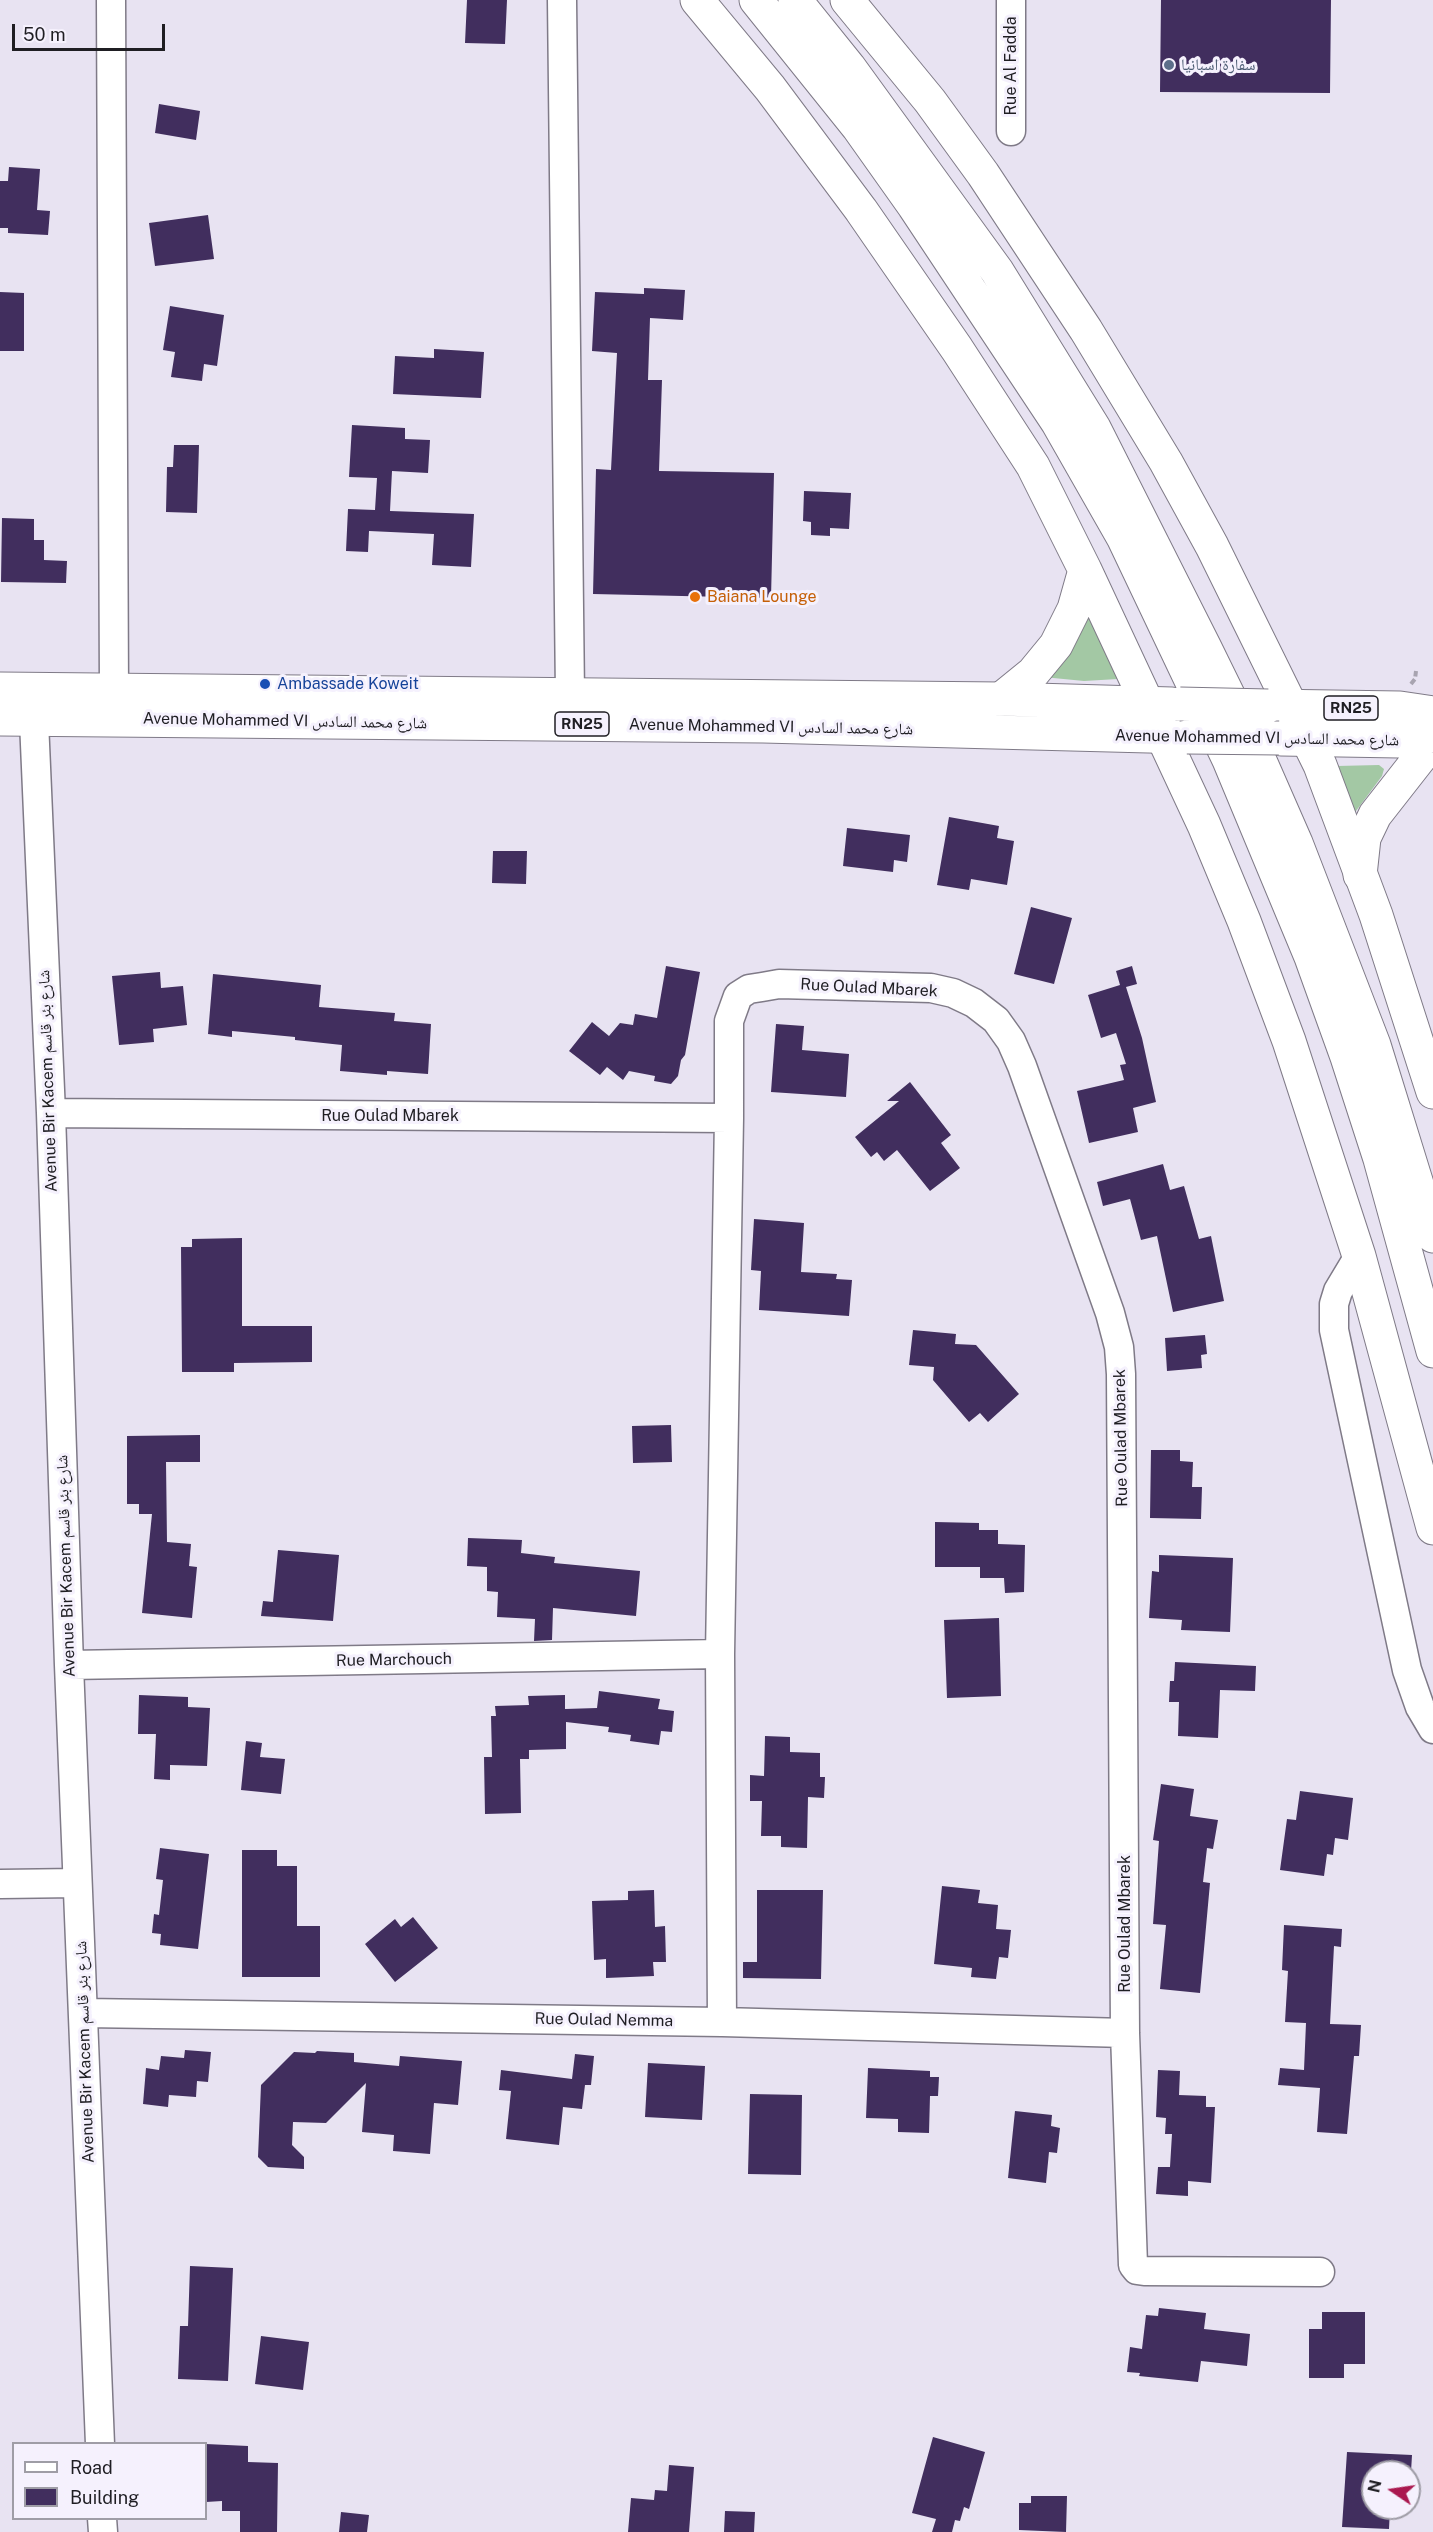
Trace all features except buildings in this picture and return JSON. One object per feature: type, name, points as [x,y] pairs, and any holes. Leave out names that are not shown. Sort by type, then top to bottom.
[{"type":"main road","points":[[697,0],[777,98],[861,210],[957,349],[1033,466],[1085,570],[1164,704],[1204,825],[1244,921],[1289,1041],[1359,1256],[1433,1528]]},
{"type":"main road","points":[[756,0],[858,127],[934,236],[1058,423],[1123,537],[1229,760],[1311,957],[1380,1159],[1433,1351]]},
{"type":"main road","points":[[795,0],[849,67],[997,271],[1094,428],[1247,733],[1296,843],[1337,944],[1374,1045],[1433,1236]]},
{"type":"main road","points":[[847,0],[930,101],[984,174],[1086,330],[1166,462],[1212,546],[1293,739],[1320,765],[1402,994],[1433,1092]]},
{"type":"main road","points":[[1001,699],[1033,673],[1056,645],[1074,609],[1085,570]]},
{"type":"main road","name":"Avenue Mohammed VI شارع محمد السادس","points":[[0,689],[33,704],[1293,739],[1399,741],[1433,736]]},
{"type":"main road","name":"Avenue Mohammed VI شارع محمد السادس","points":[[0,719],[33,704],[114,690],[1001,699],[1400,708],[1433,713]]},
{"type":"main road","points":[[1360,875],[1362,850],[1368,827],[1384,802],[1433,741]]},
{"type":"main road","points":[[1403,778],[1433,761]]},
{"type":"street","points":[[111,0],[114,690]]},
{"type":"street","points":[[562,0],[570,695]]},
{"type":"street","name":"Rue Al Fadda","points":[[1011,0],[1011,131]]},
{"type":"street","name":"Avenue Bir Kacem شارع بئر قاسم","points":[[33,704],[51,1113],[77,1883],[100,2442]]},
{"type":"street","name":"Rue Oulad Mbarek","points":[[722,2022],[720,1654],[729,1021],[738,996],[749,989],[779,984],[931,988],[953,993],[974,1003],[996,1020],[1011,1041],[1110,1313],[1119,1347],[1125,2033],[1131,2258],[1137,2270],[1320,2272]]},
{"type":"street","name":"Rue Oulad Mbarek","points":[[51,1113],[729,1118]]},
{"type":"street","points":[[1359,1256],[1338,1291],[1334,1304],[1334,1330],[1407,1670],[1420,1707],[1433,1730]]},
{"type":"street","name":"Rue Marchouch","points":[[69,1665],[720,1654]]},
{"type":"street","points":[[0,1884],[77,1883]]},
{"type":"street","name":"Rue Oulad Nemma","points":[[84,2013],[722,2022],[1125,2033]]},
{"type":"green space","points":[[1086,607],[1118,679],[1084,681],[1043,677]]},
{"type":"green space","points":[[1379,765],[1384,769],[1382,776],[1353,815],[1337,766]]},
{"type":"place","name":"سفارة اسبانيا","points":[[1169,65]]},
{"type":"place","name":"Baiana Lounge","points":[[695,597]]},
{"type":"place","name":"Ambassade Koweit","points":[[265,684]]}]
